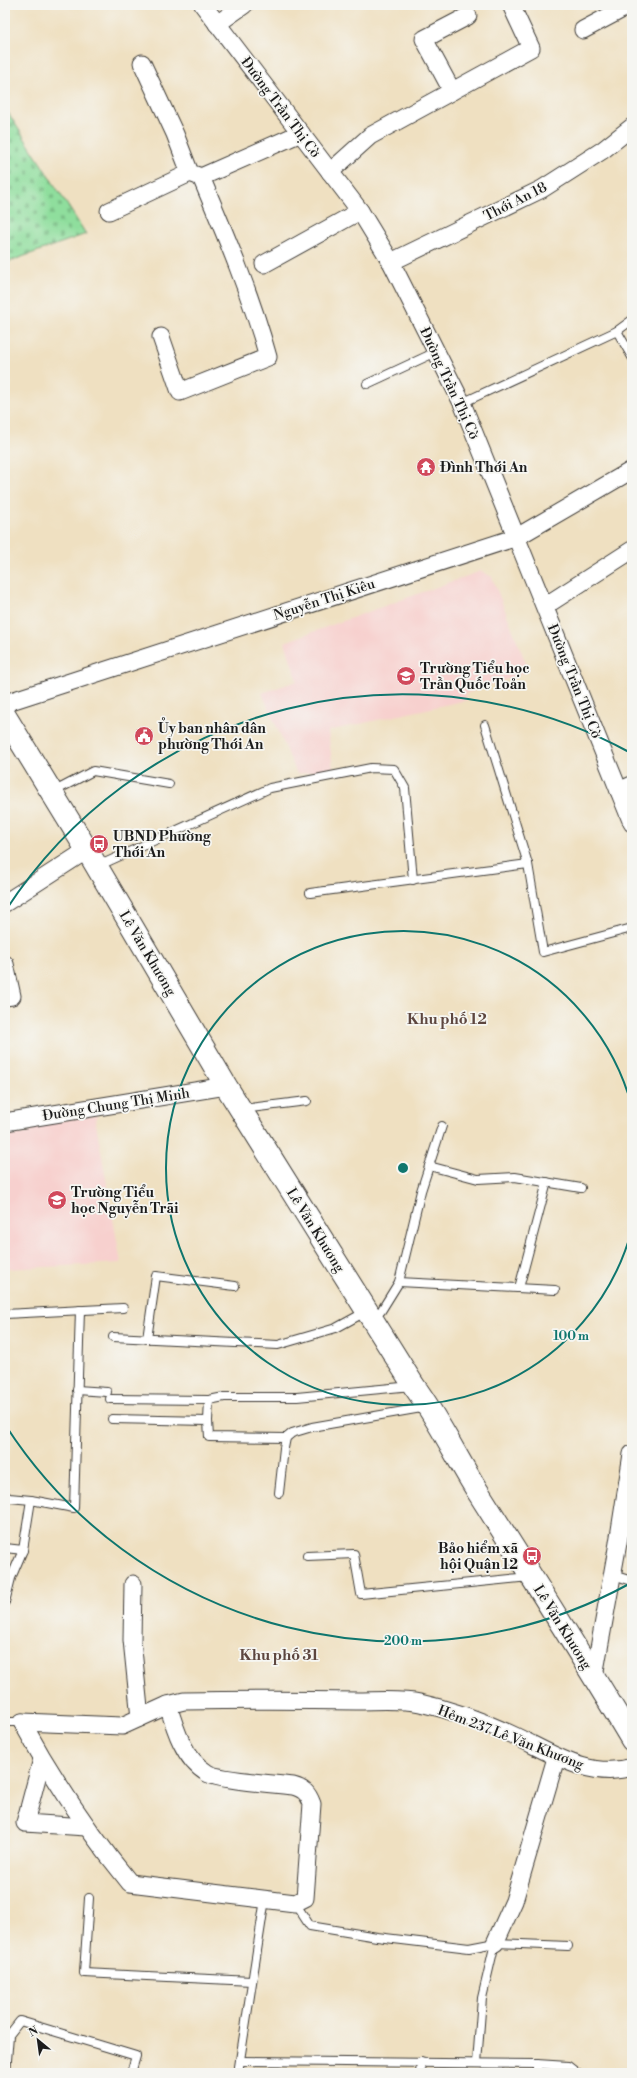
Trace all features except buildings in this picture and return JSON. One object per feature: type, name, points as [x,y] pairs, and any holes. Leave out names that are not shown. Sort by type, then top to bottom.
[{"type":"main road","name":"Lê Văn Khương","points":[[5,716],[92,858],[226,1086],[414,1386],[429,1407],[476,1488],[594,1676],[632,1740]]},
{"type":"street","name":"Đường Trần Thị Cờ","points":[[203,5],[360,211],[391,262],[462,403],[545,606],[625,788],[632,823]]},
{"type":"street","points":[[217,24],[244,5]]},
{"type":"street","points":[[330,172],[370,136],[531,48],[511,5]]},
{"type":"street","points":[[583,30],[630,5]]},
{"type":"street","points":[[452,91],[424,39],[468,16]]},
{"type":"street","points":[[142,63],[175,134],[231,246],[258,319],[268,357],[180,392],[161,337]]},
{"type":"street","name":"Thới An 18","points":[[391,262],[542,189],[603,150],[632,127]]},
{"type":"street","points":[[109,211],[300,133]]},
{"type":"street","points":[[264,264],[360,211]]},
{"type":"street","name":"Nguyễn Thị Kiêu","points":[[5,703],[517,537],[632,470]]},
{"type":"street","points":[[545,606],[632,550]]},
{"type":"street","points":[[5,904],[92,858]]},
{"type":"street","points":[[5,964],[12,996],[5,997]]},
{"type":"street","name":"Đường Chung Thị Minh","points":[[5,1122],[226,1086]]},
{"type":"street","points":[[594,1676],[613,1575],[632,1454]]},
{"type":"street","points":[[133,1584],[132,1640],[140,1718]]},
{"type":"street","name":"Hẻm 237 Lê Văn Khương","points":[[13,1722],[122,1726],[168,1705],[184,1701],[318,1700],[419,1702],[475,1720],[514,1736],[556,1758],[582,1767],[609,1770],[632,1767]]},
{"type":"street","points":[[13,1722],[42,1759],[86,1827],[130,1883],[295,1903],[305,1898],[312,1804],[308,1794],[302,1788],[297,1787],[208,1774],[186,1752],[176,1733],[168,1705]]},
{"type":"street","points":[[495,1943],[514,1901],[556,1758]]},
{"type":"street","points":[[42,1759],[25,1823],[86,1827]]},
{"type":"lane","points":[[462,403],[617,331],[632,320]]},
{"type":"lane","points":[[617,331],[632,357]]},
{"type":"lane","points":[[367,384],[436,352]]},
{"type":"lane","points":[[485,725],[528,864],[543,952],[632,928]]},
{"type":"lane","points":[[92,858],[270,788],[371,768],[394,769],[405,788],[413,880]]},
{"type":"lane","points":[[52,793],[93,771],[169,784]]},
{"type":"lane","points":[[310,893],[528,864]]},
{"type":"lane","points":[[241,1109],[307,1101]]},
{"type":"lane","points":[[113,1337],[278,1345],[336,1328],[369,1314],[381,1311],[399,1282],[429,1166],[442,1126]]},
{"type":"lane","points":[[429,1166],[478,1179],[515,1177],[581,1188]]},
{"type":"lane","points":[[519,1288],[547,1182]]},
{"type":"lane","points":[[147,1339],[156,1276],[235,1286]]},
{"type":"lane","points":[[399,1282],[555,1290]]},
{"type":"lane","points":[[5,1314],[123,1308]]},
{"type":"lane","points":[[5,1495],[9,1498],[31,1500],[74,1508],[80,1310]]},
{"type":"lane","points":[[78,1390],[109,1395],[209,1400],[224,1397],[297,1397],[414,1386]]},
{"type":"lane","points":[[209,1400],[209,1437],[286,1438],[297,1430],[429,1407]]},
{"type":"lane","points":[[112,1418],[208,1421]]},
{"type":"lane","points":[[279,1493],[286,1438]]},
{"type":"lane","points":[[5,1602],[11,1578],[23,1550],[31,1500]]},
{"type":"lane","points":[[5,1548],[23,1550]]},
{"type":"lane","points":[[307,1556],[354,1554],[360,1594],[532,1577]]},
{"type":"lane","points":[[613,1575],[632,1581]]},
{"type":"lane","points":[[89,1898],[84,1973],[252,1981]]},
{"type":"lane","points":[[238,2073],[265,1899]]},
{"type":"lane","points":[[295,1903],[310,1926],[377,1938],[469,1948],[495,1943],[568,1946]]},
{"type":"lane","points":[[477,2063],[482,1998],[495,1943]]},
{"type":"lane","points":[[6,2073],[7,2034],[20,2021],[136,2056],[131,2073]]},
{"type":"lane","points":[[240,2061],[477,2063],[537,2069],[568,2066],[577,2073]]},
{"type":"lane","points":[[420,2073],[421,2062]]},
{"type":"shaded area","name":"Trường Tiểu học Trần Quốc Toản","points":[[481,571],[492,577],[529,671],[465,694],[467,700],[328,731],[333,769],[297,774],[262,693],[297,681],[285,642]]},
{"type":"shaded area","name":"Trường Tiểu học Nguyễn Trãi","points":[[97,1115],[96,1123],[121,1263],[5,1269],[5,1136],[28,1133],[37,1124]]},
{"type":"green space","points":[[5,108],[86,234],[5,263]]},
{"type":"place","name":"Đình Thới An","points":[[426,467]]},
{"type":"place","name":"Trường Tiểu học Trần Quốc Toản","points":[[406,676]]},
{"type":"place","name":"Ủy ban nhân dân phường Thới An","points":[[144,736]]},
{"type":"place","name":"UBND Phường Thới An","points":[[99,844]]},
{"type":"place","name":"Trường Tiểu học Nguyễn Trãi","points":[[57,1200]]},
{"type":"place","name":"Bảo hiểm xã hội Quận 12","points":[[532,1556]]},
{"type":"district","name":"Khu phố 12","points":[[447,1019]]},
{"type":"district","name":"Khu phố 31","points":[[279,1655]]}]
